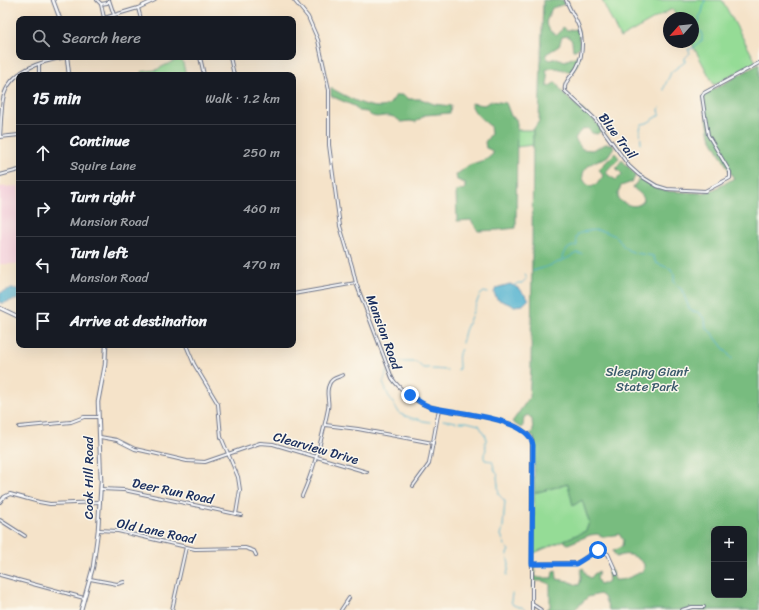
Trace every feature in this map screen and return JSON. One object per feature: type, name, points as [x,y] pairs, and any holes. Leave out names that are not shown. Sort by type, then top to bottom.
[{"type":"street","points":[[53,0],[59,16]]},
{"type":"street","points":[[97,0],[102,4],[103,16]]},
{"type":"street","points":[[102,4],[107,3],[109,0],[114,15]]},
{"type":"street","points":[[110,16],[138,8],[155,0]]},
{"type":"street","name":"Mansion Road","points":[[294,0],[306,13],[320,45],[329,87],[329,145],[332,178],[340,226],[356,283],[392,378],[400,387],[422,403],[439,409],[502,421],[520,428],[531,437],[533,445],[532,610]]},
{"type":"street","name":"Blue Trail","points":[[566,0],[579,26],[582,46],[579,62],[575,72],[564,86],[565,91],[595,119],[629,166],[653,184],[667,189],[707,191],[727,180],[731,176],[708,135],[702,96],[704,93],[759,63]]},
{"type":"street","points":[[138,8],[140,16]]},
{"type":"street","points":[[22,72],[39,64],[55,60]]},
{"type":"street","points":[[67,60],[69,72]]},
{"type":"street","points":[[201,60],[203,72]]},
{"type":"street","points":[[231,60],[233,72]]},
{"type":"street","points":[[39,64],[39,72]]},
{"type":"street","points":[[16,76],[7,88],[3,102],[0,137],[16,135]]},
{"type":"street","points":[[0,175],[16,171]]},
{"type":"street","points":[[296,293],[356,283]]},
{"type":"street","points":[[0,308],[16,316]]},
{"type":"street","name":"Cook Hill Road","points":[[81,610],[95,557],[98,530],[101,489],[98,437],[98,399],[104,370],[106,348]]},
{"type":"street","points":[[187,348],[194,364],[218,404],[221,437],[238,477],[240,490],[236,514]]},
{"type":"street","points":[[302,496],[309,481],[325,425],[329,407],[327,392],[328,385],[332,379],[343,375]]},
{"type":"street","points":[[414,486],[429,464],[439,409]]},
{"type":"street","points":[[19,427],[71,422],[84,417],[98,417]]},
{"type":"street","points":[[325,425],[358,429],[433,443]]},
{"type":"street","name":"Clearview Drive","points":[[98,437],[117,440],[135,449],[187,461],[205,462],[260,443],[273,444],[367,472]]},
{"type":"street","name":"Deer Run Road","points":[[101,489],[124,490],[241,515]]},
{"type":"street","points":[[0,502],[4,497],[10,494],[49,504],[100,502]]},
{"type":"street","points":[[0,520],[24,536]]},
{"type":"street","name":"Old Lane Road","points":[[98,530],[118,531],[205,550],[245,548],[252,550],[256,555]]},
{"type":"street","points":[[172,610],[186,547]]},
{"type":"street","points":[[532,564],[576,564],[596,551],[601,551],[608,554],[617,574]]},
{"type":"street","points":[[0,575],[84,598]]},
{"type":"street","points":[[90,580],[117,584],[124,582]]},
{"type":"street","points":[[341,610],[349,598]]},
{"type":"street","points":[[532,604],[541,610]]},
{"type":"street","points":[[682,610],[692,607],[704,607]]},
{"type":"shaded area","points":[[16,186],[16,264],[0,264],[0,187]]},
{"type":"green space","name":"Sleeping Giant State Park","points":[[543,0],[563,0],[565,4],[552,8],[546,22],[550,31],[557,35],[563,27],[567,30],[578,29],[580,47],[573,50],[572,41],[568,36],[562,37],[559,46],[546,54],[546,57],[550,60],[557,58],[565,61],[579,55],[578,63],[572,72],[556,68],[546,70],[548,78],[547,85],[548,87],[556,82],[565,95],[591,117],[602,130],[597,134],[592,133],[587,128],[580,132],[575,139],[582,149],[592,150],[606,144],[612,144],[614,147],[608,156],[592,163],[585,169],[583,173],[584,180],[586,184],[591,187],[597,184],[603,176],[599,169],[615,153],[619,158],[606,172],[616,180],[622,174],[616,168],[622,160],[635,174],[632,182],[621,186],[618,192],[618,199],[631,206],[638,205],[644,200],[633,187],[640,178],[654,187],[665,191],[701,193],[711,191],[734,179],[710,136],[703,96],[759,64],[759,610],[609,610],[604,597],[600,594],[588,597],[574,610],[545,610],[550,607],[550,584],[542,581],[536,581],[533,589],[535,565],[535,576],[539,578],[552,578],[553,571],[556,570],[557,579],[579,585],[581,579],[581,569],[583,568],[587,576],[591,578],[599,571],[597,579],[600,584],[605,584],[609,581],[608,570],[611,570],[615,580],[622,580],[644,570],[644,564],[638,558],[631,555],[616,557],[613,551],[622,546],[623,540],[619,534],[605,537],[597,534],[590,535],[568,544],[565,542],[564,540],[586,531],[589,522],[582,500],[573,506],[568,484],[534,493],[535,443],[533,435],[532,436],[530,434],[533,431],[532,419],[528,415],[524,417],[523,426],[521,428],[512,422],[529,398],[531,368],[533,130],[539,121]]},
{"type":"green space","points":[[602,0],[722,0],[756,62],[714,85],[694,48],[699,48],[699,12],[674,12],[672,9],[663,12],[663,14],[620,38]]},
{"type":"green space","points":[[176,60],[182,60],[185,72],[141,72],[156,70]]},
{"type":"green space","points":[[331,88],[351,99],[375,107],[388,105],[396,95],[402,95],[409,99],[421,99],[434,104],[451,106],[450,113],[425,115],[416,122],[401,122],[391,116],[375,117],[367,112],[358,111],[354,106],[331,96]]},
{"type":"green space","points":[[491,101],[506,103],[511,116],[516,119],[517,124],[516,228],[478,231],[471,220],[457,221],[456,191],[465,189],[465,183],[457,180],[456,175],[469,165],[487,159],[493,154],[491,150],[486,148],[485,142],[491,134],[490,126],[476,113],[471,103],[484,105]]},
{"type":"green space","points":[[516,130],[533,130],[533,145],[516,147]]},
{"type":"green space","points":[[568,484],[574,505],[582,500],[589,522],[586,531],[534,553],[534,493]]},
{"type":"water","points":[[510,284],[518,288],[529,299],[523,305],[514,306],[497,299],[494,293],[496,288]]},
{"type":"water","points":[[10,289],[16,289],[16,300],[0,303],[0,293]]},
{"type":"waterway","points":[[664,90],[671,72],[685,62],[685,58],[690,53],[688,49],[694,48],[702,41],[702,32],[697,30],[697,25],[705,0]]},
{"type":"waterway","points":[[641,144],[640,129],[642,124],[647,123],[660,115],[660,107]]},
{"type":"waterway","points":[[562,259],[566,250],[576,246],[576,238],[578,234],[593,230],[603,231],[613,235],[628,250],[653,256],[656,263],[671,269],[674,275],[674,283],[682,290],[691,311],[698,312],[705,319],[706,328],[711,332],[732,359]]},
{"type":"waterway","points":[[533,271],[555,264],[577,253],[582,254]]},
{"type":"waterway","points":[[513,286],[518,283],[522,283],[526,279]]},
{"type":"waterway","points":[[480,295],[484,292],[488,293]]},
{"type":"waterway","points":[[462,343],[465,331],[479,297]]},
{"type":"waterway","points":[[458,370],[461,349]]},
{"type":"waterway","points":[[397,362],[416,362],[423,368],[429,368]]},
{"type":"waterway","points":[[390,370],[394,365]]},
{"type":"waterway","points":[[432,369],[447,370]]},
{"type":"waterway","points":[[387,371],[383,383],[389,397],[400,414],[414,419],[430,422]]},
{"type":"waterway","points":[[443,420],[456,422]]},
{"type":"waterway","points":[[459,422],[479,425],[486,435],[486,450],[484,459],[492,461],[498,475],[499,495],[505,501],[501,535],[505,545]]},
{"type":"waterway","points":[[507,548],[509,550],[507,554],[509,565],[507,575]]},
{"type":"waterway","points":[[512,594],[511,601],[513,605],[522,607],[525,610]]},
{"type":"route","points":[[410,395],[430,407],[506,422],[520,428],[531,436],[533,445],[532,564],[576,564],[598,550]]}]
